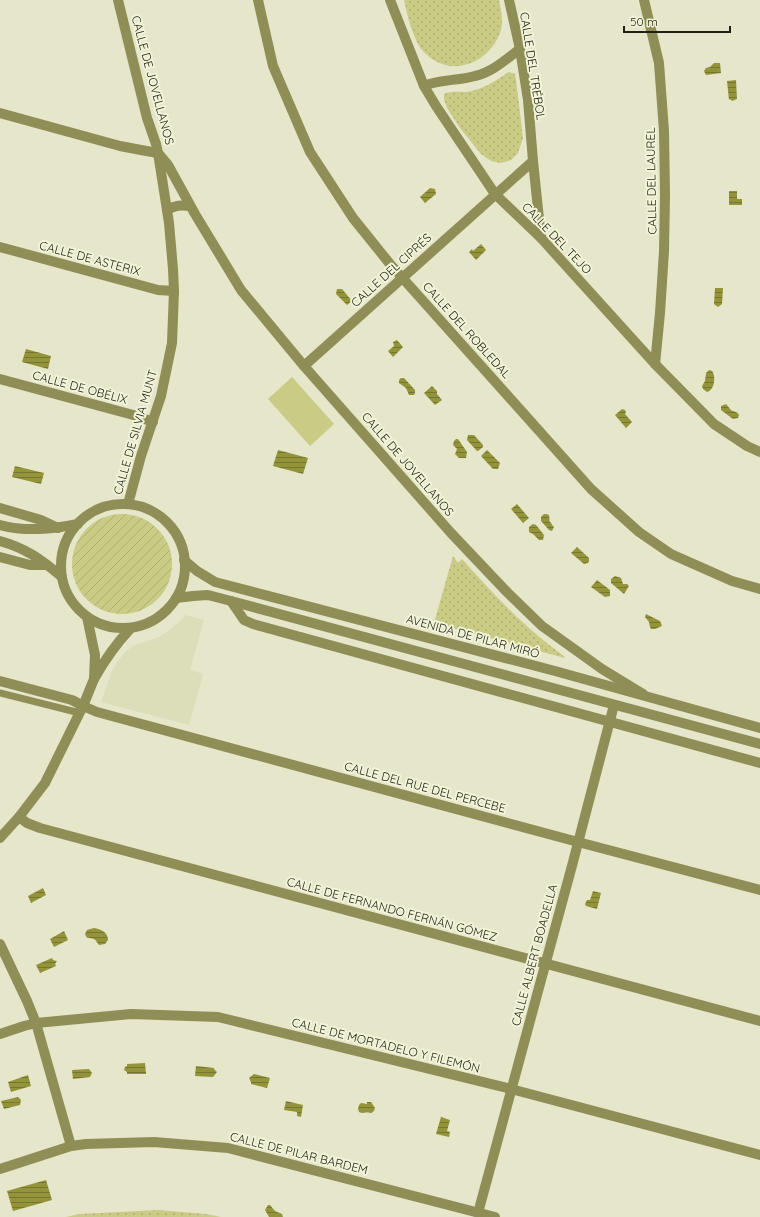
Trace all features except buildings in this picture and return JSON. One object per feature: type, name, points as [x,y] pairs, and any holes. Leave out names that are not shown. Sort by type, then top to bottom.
[{"type":"street","name":"CALLE DE JOVELLANOS","points":[[118,0],[147,118],[158,152],[168,165],[190,206],[241,290],[304,366],[451,533],[507,592],[542,626],[602,669],[650,698]]},
{"type":"street","name":"CALLE DEL ROBLEDAL","points":[[258,0],[273,66],[310,152],[353,218],[402,278],[591,489],[639,532],[672,554],[732,581],[760,589]]},
{"type":"street","name":"CALLE DEL TEJO","points":[[390,0],[424,86],[495,194],[541,238],[655,364],[714,424],[747,446],[760,452]]},
{"type":"street","name":"CALLE DEL TRÉBOL","points":[[509,0],[520,49],[528,100],[541,238]]},
{"type":"street","name":"CALLE DEL LAUREL","points":[[644,0],[659,63],[664,131],[664,250],[655,364]]},
{"type":"street","points":[[424,86],[432,82],[458,80],[477,76],[492,70],[520,49]]},
{"type":"street","points":[[0,113],[120,146],[158,152]]},
{"type":"street","name":"CALLE DE SILVIA MUNT","points":[[128,504],[141,456],[161,396],[172,343],[174,269],[158,152]]},
{"type":"street","points":[[495,194],[533,161]]},
{"type":"street","name":"CALLE DEL CIPRÉS","points":[[304,366],[495,194]]},
{"type":"street","points":[[167,210],[174,206],[190,206]]},
{"type":"street","name":"CALLE DE ASTERIX","points":[[0,247],[158,290],[174,291]]},
{"type":"street","name":"CALLE DE OBÉLIX","points":[[0,379],[137,416],[153,422]]},
{"type":"street","points":[[113,504],[128,504],[142,507],[160,516],[171,527],[181,546],[184,560],[184,573],[181,586],[176,598],[166,611],[153,620],[130,629],[105,626],[87,617],[78,610],[69,596],[62,578],[61,561],[64,548],[69,537],[78,524],[87,516],[97,510],[113,504]]},
{"type":"street","points":[[0,508],[41,520],[58,528]]},
{"type":"street","points":[[0,525],[13,529],[58,528],[78,524]]},
{"type":"street","points":[[0,541],[30,552],[62,578]]},
{"type":"street","points":[[0,557],[30,564],[47,565]]},
{"type":"street","name":"AVENIDA DE PILAR MIRÓ","points":[[184,560],[216,582],[555,671],[760,728]]},
{"type":"street","points":[[176,598],[208,595],[760,744]]},
{"type":"street","points":[[231,601],[244,620],[253,624],[760,763]]},
{"type":"street","points":[[87,617],[95,655],[94,679]]},
{"type":"street","points":[[2,831],[19,817],[45,784],[82,710],[94,679],[106,658],[130,629]]},
{"type":"street","name":"CALLE DEL RUE DEL PERCEBE","points":[[0,681],[72,700],[82,710],[97,712],[760,890]]},
{"type":"street","name":"CALLE ALBERT BOADELLA","points":[[478,1213],[614,705]]},
{"type":"street","name":"CALLE DE FERNANDO FERNÁN GÓMEZ","points":[[19,817],[27,823],[40,828],[760,1021]]},
{"type":"street","points":[[0,944],[36,1023],[71,1146]]},
{"type":"street","name":"CALLE DE MORTADELO Y FILEMÓN","points":[[0,1034],[36,1023],[131,1014],[218,1017],[511,1089],[760,1155]]},
{"type":"street","name":"CALLE DE PILAR BARDEM","points":[[0,1169],[71,1146],[86,1144],[154,1142],[228,1148],[495,1217]]},
{"type":"lane","points":[[0,693],[82,710]]},
{"type":"shaded area","points":[[714,63],[720,63],[721,73],[706,75],[704,71],[706,68],[710,67]]},
{"type":"shaded area","points":[[736,80],[737,99],[732,101],[730,99],[729,100],[727,81]]},
{"type":"shaded area","points":[[430,188],[435,189],[436,194],[425,203],[420,197]]},
{"type":"shaded area","points":[[729,191],[737,191],[737,199],[742,199],[742,205],[729,205]]},
{"type":"shaded area","points":[[481,244],[486,250],[476,260],[469,252],[472,249],[473,251]]},
{"type":"shaded area","points":[[715,288],[723,288],[722,304],[718,307],[714,304]]},
{"type":"shaded area","points":[[337,289],[342,289],[352,301],[347,305],[336,294]]},
{"type":"shaded area","points":[[397,340],[403,347],[393,357],[388,351],[394,346],[393,342]]},
{"type":"shaded area","points":[[26,349],[51,356],[48,369],[22,362]]},
{"type":"shaded area","points":[[709,370],[713,373],[714,383],[712,389],[707,392],[702,386],[705,381],[706,373]]},
{"type":"shaded area","points":[[401,378],[404,378],[415,390],[414,395],[409,395],[406,388],[399,383]]},
{"type":"shaded area","points":[[432,386],[442,400],[435,405],[424,393]]},
{"type":"shaded area","points":[[726,404],[731,410],[739,415],[738,418],[733,419],[721,410],[721,406]]},
{"type":"shaded area","points":[[622,409],[625,410],[625,414],[632,422],[626,428],[615,415]]},
{"type":"shaded area","points":[[468,435],[474,435],[483,447],[477,451],[467,440]]},
{"type":"shaded area","points":[[456,439],[458,439],[467,452],[466,458],[459,458],[455,454],[457,449],[453,445]]},
{"type":"shaded area","points":[[278,450],[308,458],[303,474],[273,466]]},
{"type":"shaded area","points":[[487,450],[500,463],[498,469],[493,469],[481,456]]},
{"type":"shaded area","points":[[15,466],[44,473],[41,484],[12,477]]},
{"type":"shaded area","points":[[517,504],[529,518],[523,523],[511,509]]},
{"type":"shaded area","points":[[544,514],[549,516],[554,527],[552,531],[549,530],[541,521],[541,517]]},
{"type":"shaded area","points":[[533,524],[536,525],[544,535],[543,540],[539,540],[529,532],[529,527]]},
{"type":"shaded area","points":[[577,547],[589,558],[588,563],[584,564],[571,553]]},
{"type":"shaded area","points":[[615,576],[621,578],[623,584],[627,584],[629,586],[624,594],[611,583],[611,579]]},
{"type":"shaded area","points":[[597,580],[610,590],[610,596],[605,597],[591,587]]},
{"type":"shaded area","points":[[646,614],[660,621],[662,626],[651,629],[649,622],[645,617]]},
{"type":"shaded area","points":[[185,615],[204,620],[190,670],[203,674],[189,725],[101,702],[112,671],[126,651],[135,645],[157,638],[167,632]]},
{"type":"shaded area","points":[[43,888],[46,895],[31,903],[28,896]]},
{"type":"shaded area","points":[[593,891],[601,893],[597,909],[586,906],[585,904],[587,900],[590,900]]},
{"type":"shaded area","points":[[94,928],[102,930],[107,935],[108,940],[105,944],[99,945],[94,939],[87,937],[85,934],[87,930]]},
{"type":"shaded area","points":[[64,931],[68,940],[54,947],[50,939]]},
{"type":"shaded area","points":[[52,958],[53,960],[57,961],[55,964],[56,966],[40,973],[36,965]]},
{"type":"shaded area","points":[[145,1063],[146,1074],[127,1074],[124,1070],[127,1064]]},
{"type":"shaded area","points":[[196,1066],[214,1068],[217,1072],[213,1077],[195,1076]]},
{"type":"shaded area","points":[[89,1069],[92,1073],[90,1077],[73,1079],[72,1070]]},
{"type":"shaded area","points":[[254,1074],[270,1078],[267,1088],[251,1084],[249,1078]]},
{"type":"shaded area","points":[[28,1075],[31,1086],[11,1092],[8,1082]]},
{"type":"shaded area","points":[[18,1097],[21,1100],[20,1105],[4,1109],[1,1101]]},
{"type":"shaded area","points":[[286,1101],[303,1105],[301,1117],[297,1116],[297,1112],[284,1110]]},
{"type":"shaded area","points":[[367,1102],[371,1102],[375,1108],[374,1111],[371,1113],[359,1112],[359,1105],[361,1103],[367,1104]]},
{"type":"shaded area","points":[[441,1117],[450,1120],[447,1131],[450,1132],[449,1137],[436,1134]]},
{"type":"shaded area","points":[[46,1180],[52,1200],[13,1211],[7,1191]]},
{"type":"shaded area","points":[[268,1205],[270,1205],[275,1211],[282,1214],[283,1217],[269,1217],[265,1210]]},
{"type":"green space","points":[[404,0],[499,0],[502,21],[500,33],[487,53],[478,60],[457,66],[446,65],[436,61],[421,49],[414,36]]},
{"type":"green space","points":[[509,72],[515,74],[523,138],[518,153],[511,160],[501,163],[491,161],[481,154],[460,128],[447,108],[444,100],[444,94],[452,92],[466,92],[478,89],[488,85]]},
{"type":"green space","points":[[292,377],[334,424],[310,446],[268,399]]},
{"type":"green space","points":[[122,514],[132,515],[150,522],[164,536],[171,554],[171,574],[164,592],[150,606],[132,613],[122,614],[112,613],[94,606],[80,592],[73,574],[72,564],[73,554],[80,536],[94,522],[112,515]]},
{"type":"green space","points":[[453,556],[458,563],[462,559],[510,610],[565,658],[434,623]]},
{"type":"green space","points":[[158,1210],[206,1214],[221,1217],[66,1217],[80,1214]]}]
